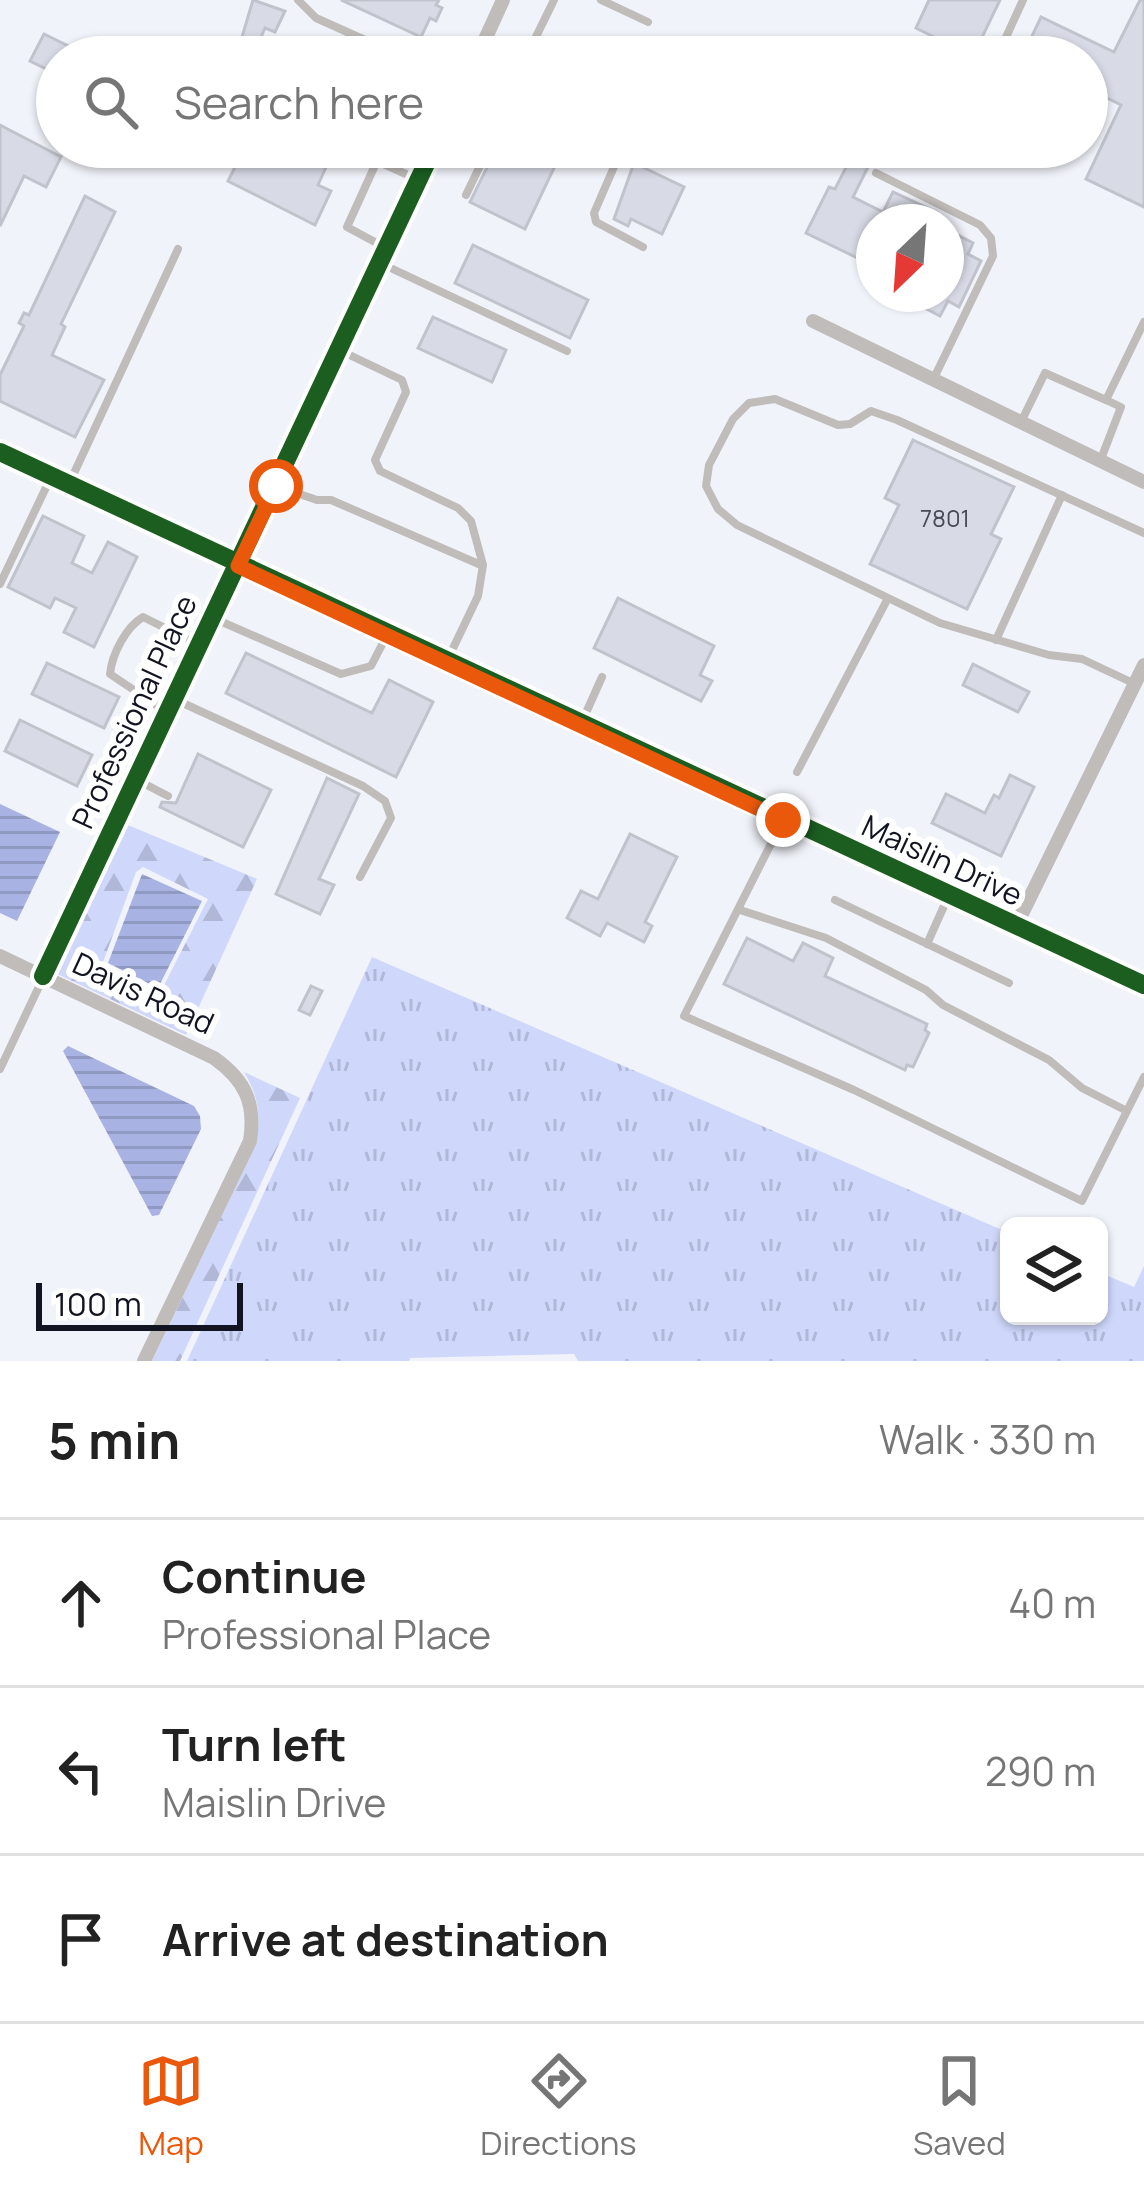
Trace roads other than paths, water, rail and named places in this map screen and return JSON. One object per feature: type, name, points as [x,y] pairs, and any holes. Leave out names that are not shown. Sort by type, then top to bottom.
[{"type":"street","points":[[488,36],[499,1]]},
{"type":"street","name":"Professional Place","points":[[44,976],[424,168]]},
{"type":"street","points":[[813,321],[1144,482]]},
{"type":"street","name":"Maislin Drive","points":[[0,452],[1144,986]]},
{"type":"street","points":[[1015,928],[1144,664]]},
{"type":"street","name":"Davis Road","points":[[0,956],[214,1058],[236,1074],[249,1095],[250,1141],[144,1361]]},
{"type":"lane","points":[[298,0],[316,18],[356,36]]},
{"type":"lane","points":[[536,36],[554,0]]},
{"type":"lane","points":[[601,0],[648,22]]},
{"type":"lane","points":[[1007,36],[1023,0]]},
{"type":"lane","points":[[374,168],[347,227],[384,256],[567,351]]},
{"type":"lane","points":[[392,168],[419,180]]},
{"type":"lane","points":[[466,195],[480,168]]},
{"type":"lane","points":[[614,168],[594,213],[596,222],[644,247]]},
{"type":"lane","points":[[876,172],[980,225],[991,238],[993,256],[933,380]]},
{"type":"lane","points":[[69,485],[178,249]]},
{"type":"lane","points":[[1106,400],[1144,322]]},
{"type":"lane","points":[[340,350],[402,380],[406,392],[375,460],[380,471],[458,508],[471,520],[483,565],[478,596],[446,663]]},
{"type":"lane","points":[[1021,422],[1046,374],[1121,407],[1100,461]]},
{"type":"lane","points":[[1135,684],[1082,659],[1049,656],[996,640],[887,600],[737,525],[718,509],[706,486],[710,465],[733,419],[749,403],[775,399],[838,425],[871,412],[1144,532]]},
{"type":"lane","points":[[0,584],[52,477]]},
{"type":"lane","points":[[276,486],[331,500],[483,565]]},
{"type":"lane","points":[[996,640],[1063,495]]},
{"type":"lane","points":[[797,772],[887,600]]},
{"type":"lane","points":[[200,645],[143,617],[132,623],[110,674],[385,801],[391,818],[360,878]]},
{"type":"lane","points":[[213,618],[341,674],[355,674],[371,666],[387,635]]},
{"type":"lane","points":[[581,725],[602,677]]},
{"type":"lane","points":[[136,780],[168,796]]},
{"type":"lane","points":[[783,820],[684,1016],[854,1090],[1082,1201],[1144,1077]]},
{"type":"lane","points":[[927,944],[948,897]]},
{"type":"lane","points":[[835,900],[1010,983]]},
{"type":"lane","points":[[740,910],[826,938],[1049,1060],[1082,1088],[1125,1110]]},
{"type":"lane","points":[[0,1069],[44,976]]}]
